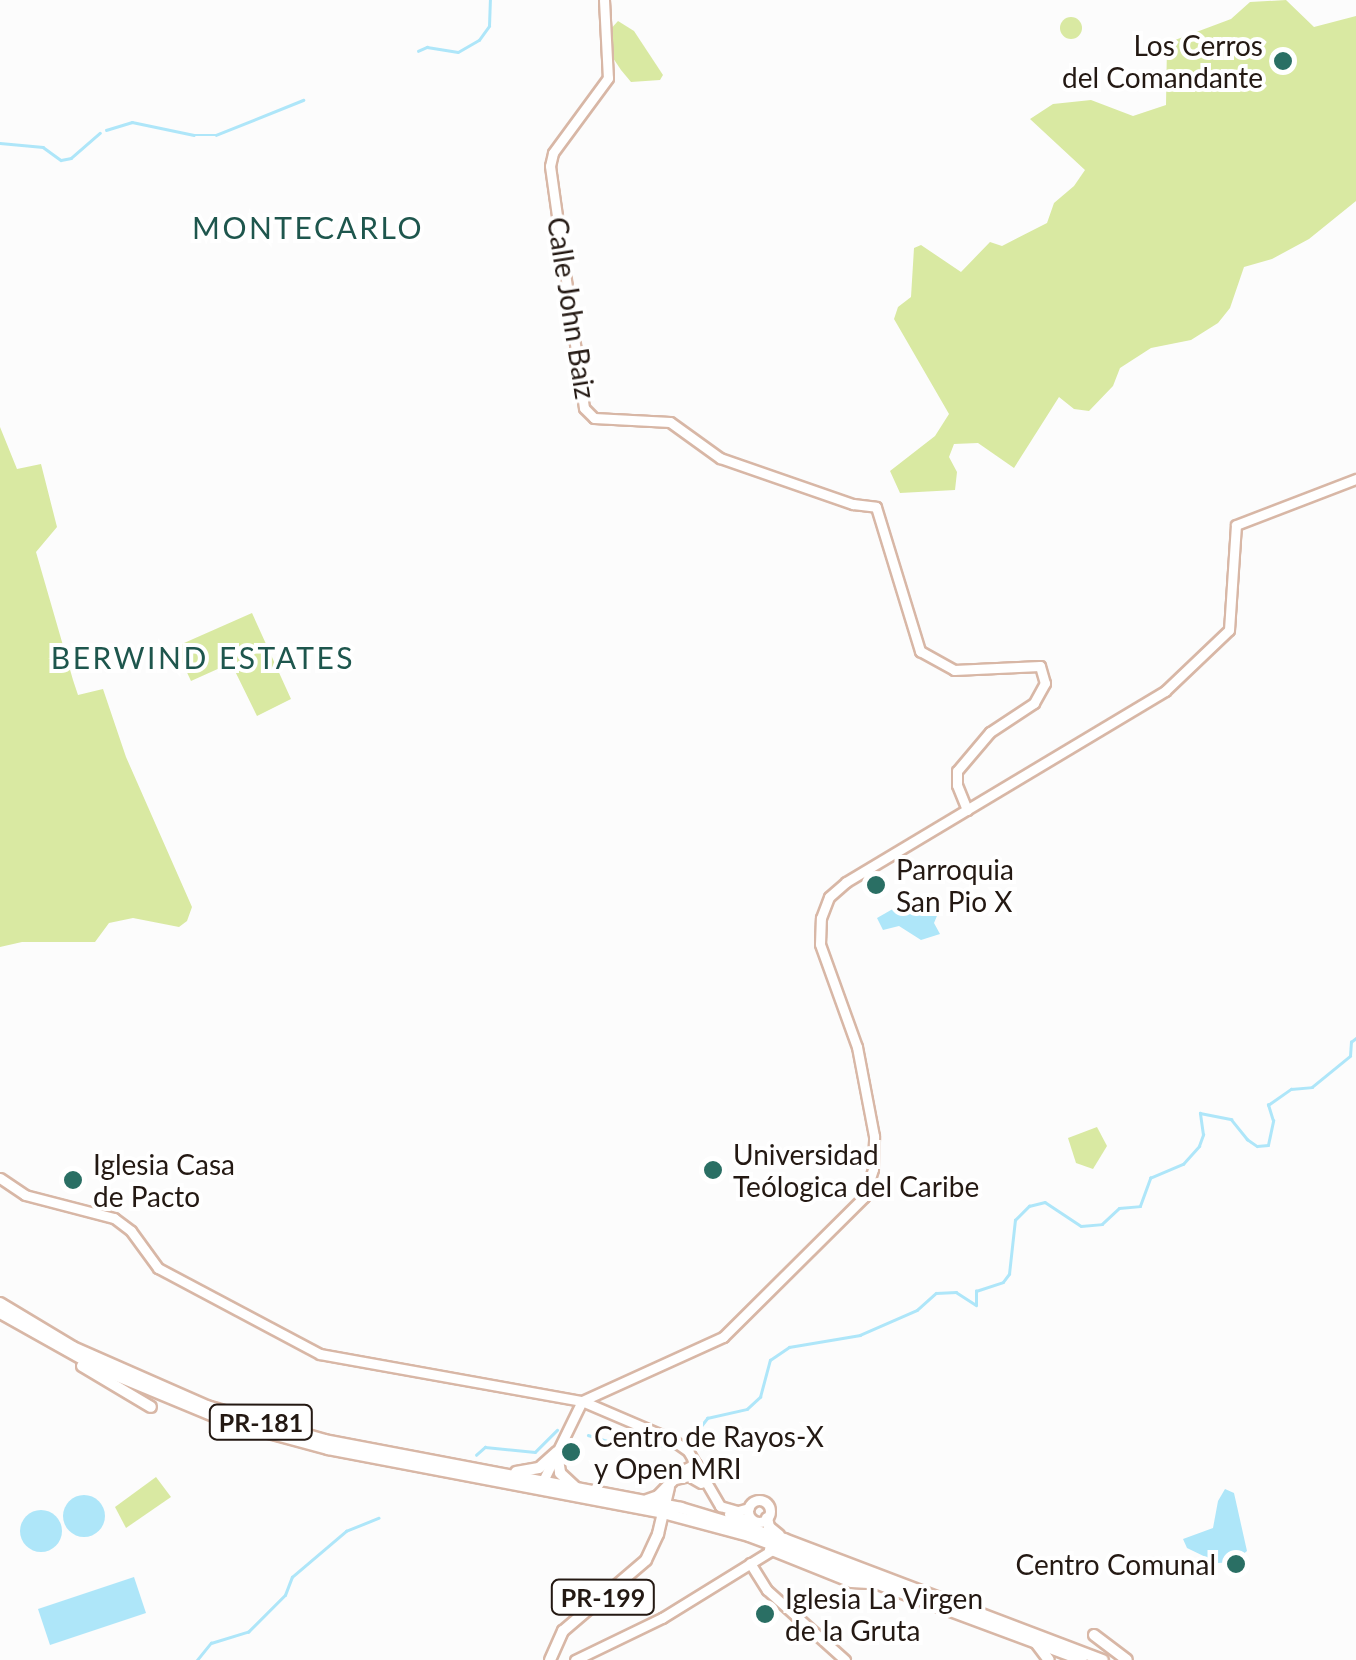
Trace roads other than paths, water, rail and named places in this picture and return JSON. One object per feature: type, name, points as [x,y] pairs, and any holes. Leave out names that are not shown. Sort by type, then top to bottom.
[{"type":"main road","name":"PR-181","points":[[0,1304],[73,1347],[207,1406],[326,1440],[639,1505]]},
{"type":"main road","name":"PR-181","points":[[0,1312],[62,1350],[162,1397],[228,1422],[328,1449],[639,1505],[682,1508],[784,1539],[1103,1660]]},
{"type":"main road","points":[[62,1350],[120,1392],[151,1407]]},
{"type":"main road","points":[[489,1472],[532,1471],[558,1452]]},
{"type":"main road","points":[[558,1452],[560,1474],[580,1490]]},
{"type":"main road","points":[[688,1520],[671,1523],[658,1534],[653,1520],[639,1505],[656,1498],[696,1465]]},
{"type":"main road","points":[[671,1483],[682,1508]]},
{"type":"main road","name":"PR-199","points":[[550,1660],[563,1631],[634,1573],[658,1534],[671,1483]]},
{"type":"main road","name":"PR-181","points":[[664,1509],[1082,1660]]},
{"type":"main road","points":[[767,1518],[769,1528],[784,1539]]},
{"type":"main road","points":[[1094,1635],[1127,1660]]},
{"type":"main road","points":[[1035,1642],[1049,1660]]},
{"type":"street","name":"Calle John Baiz","points":[[604,0],[602,20],[608,78],[552,156],[550,166],[584,408],[594,418],[670,422],[720,458],[853,504],[876,507],[920,650],[954,670],[1040,666],[1045,683],[1034,704],[990,732],[957,771],[956,785],[967,810]]},
{"type":"street","points":[[540,1486],[582,1401],[723,1337],[863,1198],[871,1181],[874,1136],[857,1047],[820,944],[821,918],[828,897],[846,882],[1139,710],[1230,630],[1236,524],[1356,479]]},
{"type":"street","points":[[0,1178],[25,1196],[114,1218],[131,1231],[158,1268],[320,1354],[582,1401],[685,1448],[696,1465],[720,1506],[738,1511],[748,1508],[756,1499],[765,1499],[767,1518],[754,1522],[720,1511],[701,1483],[696,1465]]},
{"type":"street","points":[[671,1483],[685,1448]]},
{"type":"street","points":[[671,1483],[689,1476],[701,1483]]},
{"type":"street","points":[[748,1508],[754,1522]]},
{"type":"street","points":[[732,1532],[851,1582],[880,1584]]},
{"type":"street","points":[[753,1542],[750,1563],[767,1590],[845,1660]]},
{"type":"street","points":[[575,1660],[662,1618],[772,1550]]},
{"type":"water","points":[[928,905],[939,911],[934,923],[940,934],[921,940],[899,926],[883,930],[877,918],[898,906]]},
{"type":"water","points":[[1225,1489],[1234,1493],[1247,1551],[1233,1562],[1218,1563],[1187,1548],[1183,1539],[1213,1528],[1218,1501]]},
{"type":"water","points":[[84,1495],[99,1501],[105,1516],[99,1531],[84,1537],[69,1531],[63,1516],[69,1501]]},
{"type":"water","points":[[41,1510],[56,1516],[62,1531],[56,1546],[41,1552],[26,1546],[20,1531],[26,1516]]},
{"type":"water","points":[[134,1577],[146,1613],[50,1645],[38,1609]]},
{"type":"waterway","points":[[418,51],[427,47],[458,52],[479,40],[489,26],[490,0]]},
{"type":"waterway","points":[[106,130],[132,122],[194,135],[216,135],[303,100]]},
{"type":"waterway","points":[[0,143],[43,147],[61,160],[71,158],[100,133]]},
{"type":"waterway","points":[[687,1444],[707,1418],[747,1409],[760,1397],[770,1360],[789,1347],[860,1335],[917,1310],[936,1293],[956,1292],[976,1305],[976,1291],[1003,1282],[1009,1274],[1015,1220],[1029,1206],[1045,1202],[1081,1226],[1102,1224],[1119,1208],[1140,1206],[1150,1178],[1183,1164],[1199,1146],[1203,1135],[1200,1113],[1231,1119],[1247,1139],[1257,1146],[1268,1145],[1273,1121],[1268,1105],[1291,1089],[1312,1087],[1350,1056],[1351,1042],[1356,1038]]},
{"type":"waterway","points":[[476,1455],[485,1447],[535,1452],[557,1430]]},
{"type":"waterway","points":[[588,1435],[620,1445],[639,1440],[681,1450]]},
{"type":"waterway","points":[[197,1660],[211,1643],[248,1632],[285,1595],[292,1577],[346,1531],[378,1518]]},
{"type":"place","name":"Los Cerros del Comandante","points":[[1283,61]]},
{"type":"place","name":"Parroquia San Pio X","points":[[876,885]]},
{"type":"place","name":"Universidad Teólogica del Caribe","points":[[713,1170]]},
{"type":"place","name":"Iglesia Casa de Pacto","points":[[73,1180]]},
{"type":"place","name":"Centro de Rayos-X y Open MRI","points":[[571,1452]]},
{"type":"place","name":"Centro Comunal","points":[[1236,1564]]},
{"type":"place","name":"Iglesia La Virgen de la Gruta","points":[[765,1614]]},
{"type":"district","name":"MONTECARLO","points":[[308,227]]},
{"type":"district","name":"BERWIND ESTATES","points":[[203,657]]}]
